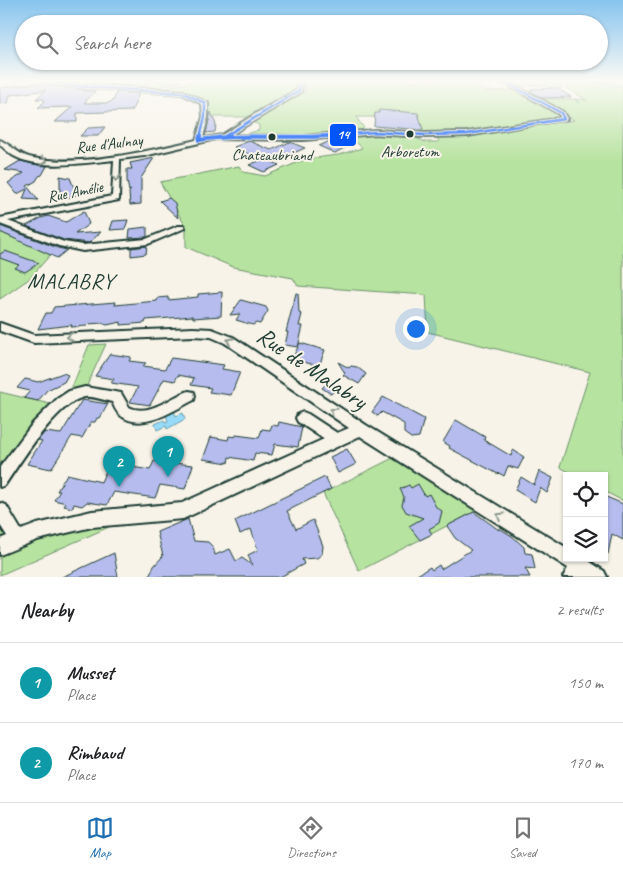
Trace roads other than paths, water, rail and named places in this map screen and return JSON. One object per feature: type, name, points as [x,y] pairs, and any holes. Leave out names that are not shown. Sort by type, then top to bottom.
[{"type":"street","points":[[199,140],[205,121],[206,108]]},
{"type":"street","points":[[225,136],[270,108]]},
{"type":"street","points":[[225,136],[303,138],[380,132],[425,135],[467,134],[564,119],[561,113],[552,108]]},
{"type":"street","name":"Rue d'Aulnay","points":[[0,142],[18,155],[31,160],[78,162],[144,154],[199,140],[225,136]]},
{"type":"street","name":"Rue Amélie","points":[[0,221],[116,198],[117,158]]},
{"type":"street","points":[[0,221],[62,244],[83,248],[148,241],[181,228]]},
{"type":"street","name":"Rue de Malabry","points":[[0,327],[34,340],[121,334],[212,333],[229,340],[360,429],[571,565],[598,577]]},
{"type":"street","points":[[0,480],[30,437],[51,412],[72,395],[84,392],[116,397],[123,410],[134,416],[148,414],[189,396]]},
{"type":"street","points":[[303,418],[336,440]]},
{"type":"street","points":[[0,547],[18,539],[92,519],[183,511],[360,429]]},
{"type":"street","points":[[0,512],[18,539]]},
{"type":"water","points":[[174,411],[176,416],[183,413],[185,419],[167,429],[166,426],[157,430],[155,424],[164,420],[165,422],[168,421],[166,415]]},
{"type":"place","name":"Arboretum","points":[[410,134]]},
{"type":"place","name":"Chateaubriand","points":[[272,137]]},
{"type":"place","name":"Musset","points":[[168,477]]},
{"type":"place","name":"Rimbaud","points":[[119,487]]},
{"type":"district","name":"MALABRY","points":[[71,280]]}]
